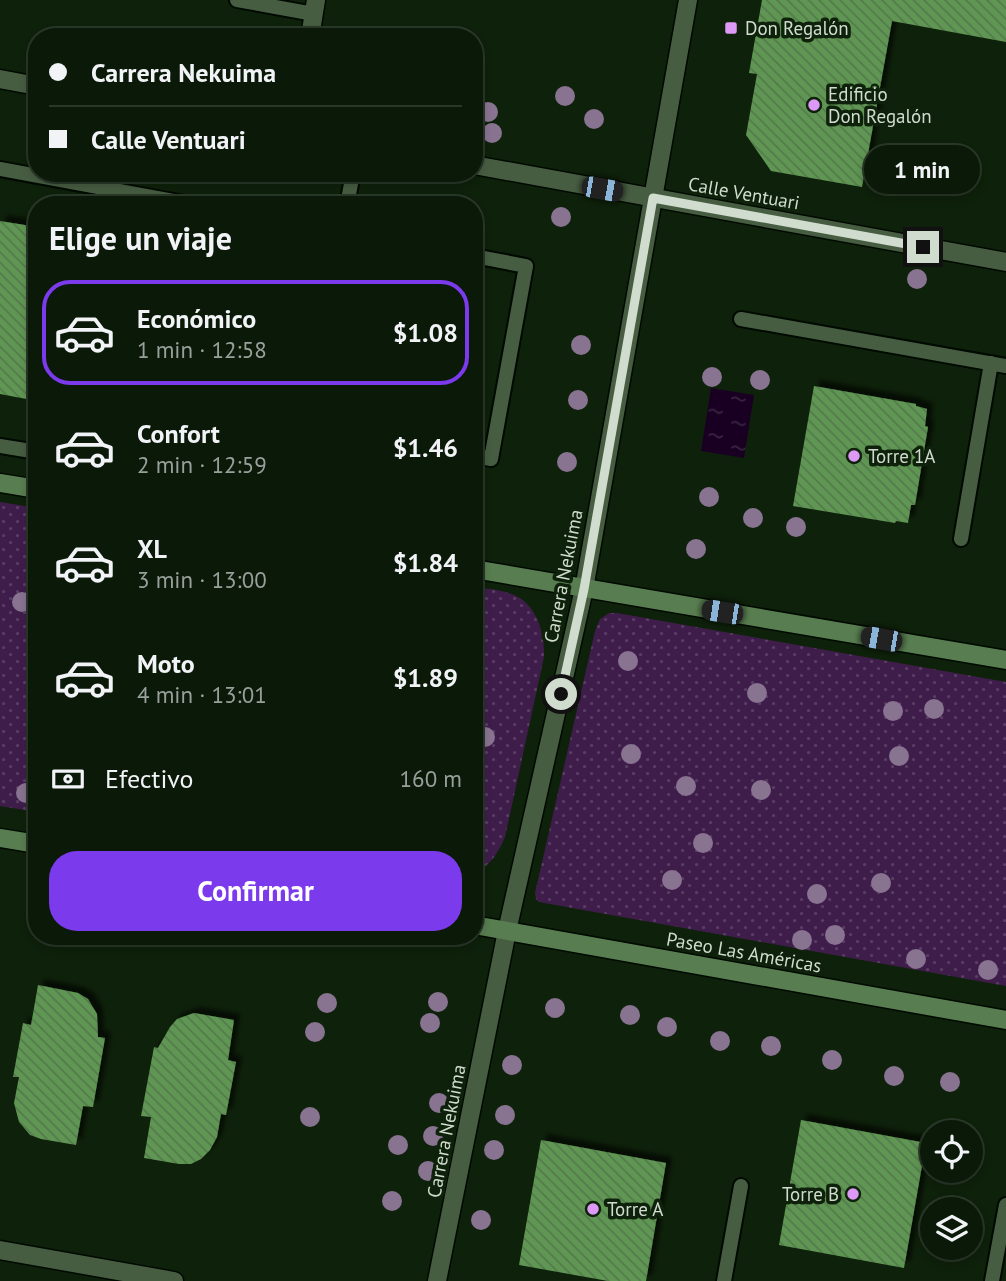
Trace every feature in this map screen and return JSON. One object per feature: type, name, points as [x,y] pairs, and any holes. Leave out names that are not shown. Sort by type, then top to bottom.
[{"type":"main road","points":[[0,483],[28,488]]},
{"type":"main road","points":[[483,571],[1006,660]]},
{"type":"main road","points":[[0,838],[28,843]]},
{"type":"main road","name":"Paseo Las Américas","points":[[483,927],[1006,1020]]},
{"type":"street","name":"Carrera Nekuima","points":[[437,1281],[507,931],[584,589],[688,0]]},
{"type":"street","points":[[312,28],[315,7]]},
{"type":"street","points":[[0,79],[28,84]]},
{"type":"street","name":"Calle Ventuari","points":[[483,167],[1005,258]]},
{"type":"street","points":[[0,1250],[174,1281]]},
{"type":"lane","points":[[237,0],[315,7]]},
{"type":"lane","points":[[0,169],[28,174]]},
{"type":"lane","points":[[70,182],[146,196]]},
{"type":"lane","points":[[483,258],[526,266],[491,459],[483,458]]},
{"type":"lane","points":[[741,319],[999,365],[961,539]]},
{"type":"lane","points":[[0,446],[28,451]]},
{"type":"lane","points":[[724,1281],[741,1186]]},
{"type":"lane","points":[[992,1281],[1006,1205]]},
{"type":"shaded area","points":[[0,502],[28,507],[28,811],[0,806]]},
{"type":"shaded area","points":[[483,588],[518,597],[531,608],[539,623],[544,657],[505,837],[483,868]]},
{"type":"shaded area","points":[[609,613],[1006,682],[1006,986],[539,902],[535,893],[595,631],[600,619]]},
{"type":"water","points":[[711,388],[754,395],[744,458],[701,451]]},
{"type":"building","name":"Edificio Don Regalón","points":[[762,0],[1006,0],[1006,42],[892,21],[862,187],[771,171],[746,135],[757,74],[749,73]]},
{"type":"building","points":[[0,221],[28,226],[28,399],[0,394]]},
{"type":"building","name":"Torre 1A","points":[[814,386],[916,404],[927,409],[925,426],[928,427],[915,505],[911,505],[908,523],[793,506]]},
{"type":"building","points":[[38,985],[78,993],[88,999],[97,1014],[98,1037],[105,1038],[93,1107],[83,1106],[76,1145],[30,1135],[19,1122],[14,1103],[19,1077],[13,1077],[23,1023],[31,1025]]},
{"type":"building","points":[[194,1013],[234,1020],[228,1060],[236,1062],[226,1115],[221,1114],[217,1137],[201,1159],[191,1164],[179,1164],[144,1158],[151,1117],[141,1116],[154,1047],[158,1048],[177,1019]]},
{"type":"building","name":"Torre B","points":[[801,1120],[920,1142],[920,1177],[904,1268],[779,1245]]},
{"type":"building","name":"Torre A","points":[[541,1140],[666,1163],[646,1281],[608,1281],[519,1265]]},
{"type":"place","name":"Don Regalón","points":[[731,28]]},
{"type":"place","name":"Edificio Don Regalón","points":[[814,105]]},
{"type":"place","name":"Torre 1A","points":[[854,456]]},
{"type":"place","name":"Torre B","points":[[853,1194]]},
{"type":"place","name":"Torre A","points":[[593,1209]]},
{"type":"route","points":[[561,694],[584,589],[653,198],[923,247]]}]
